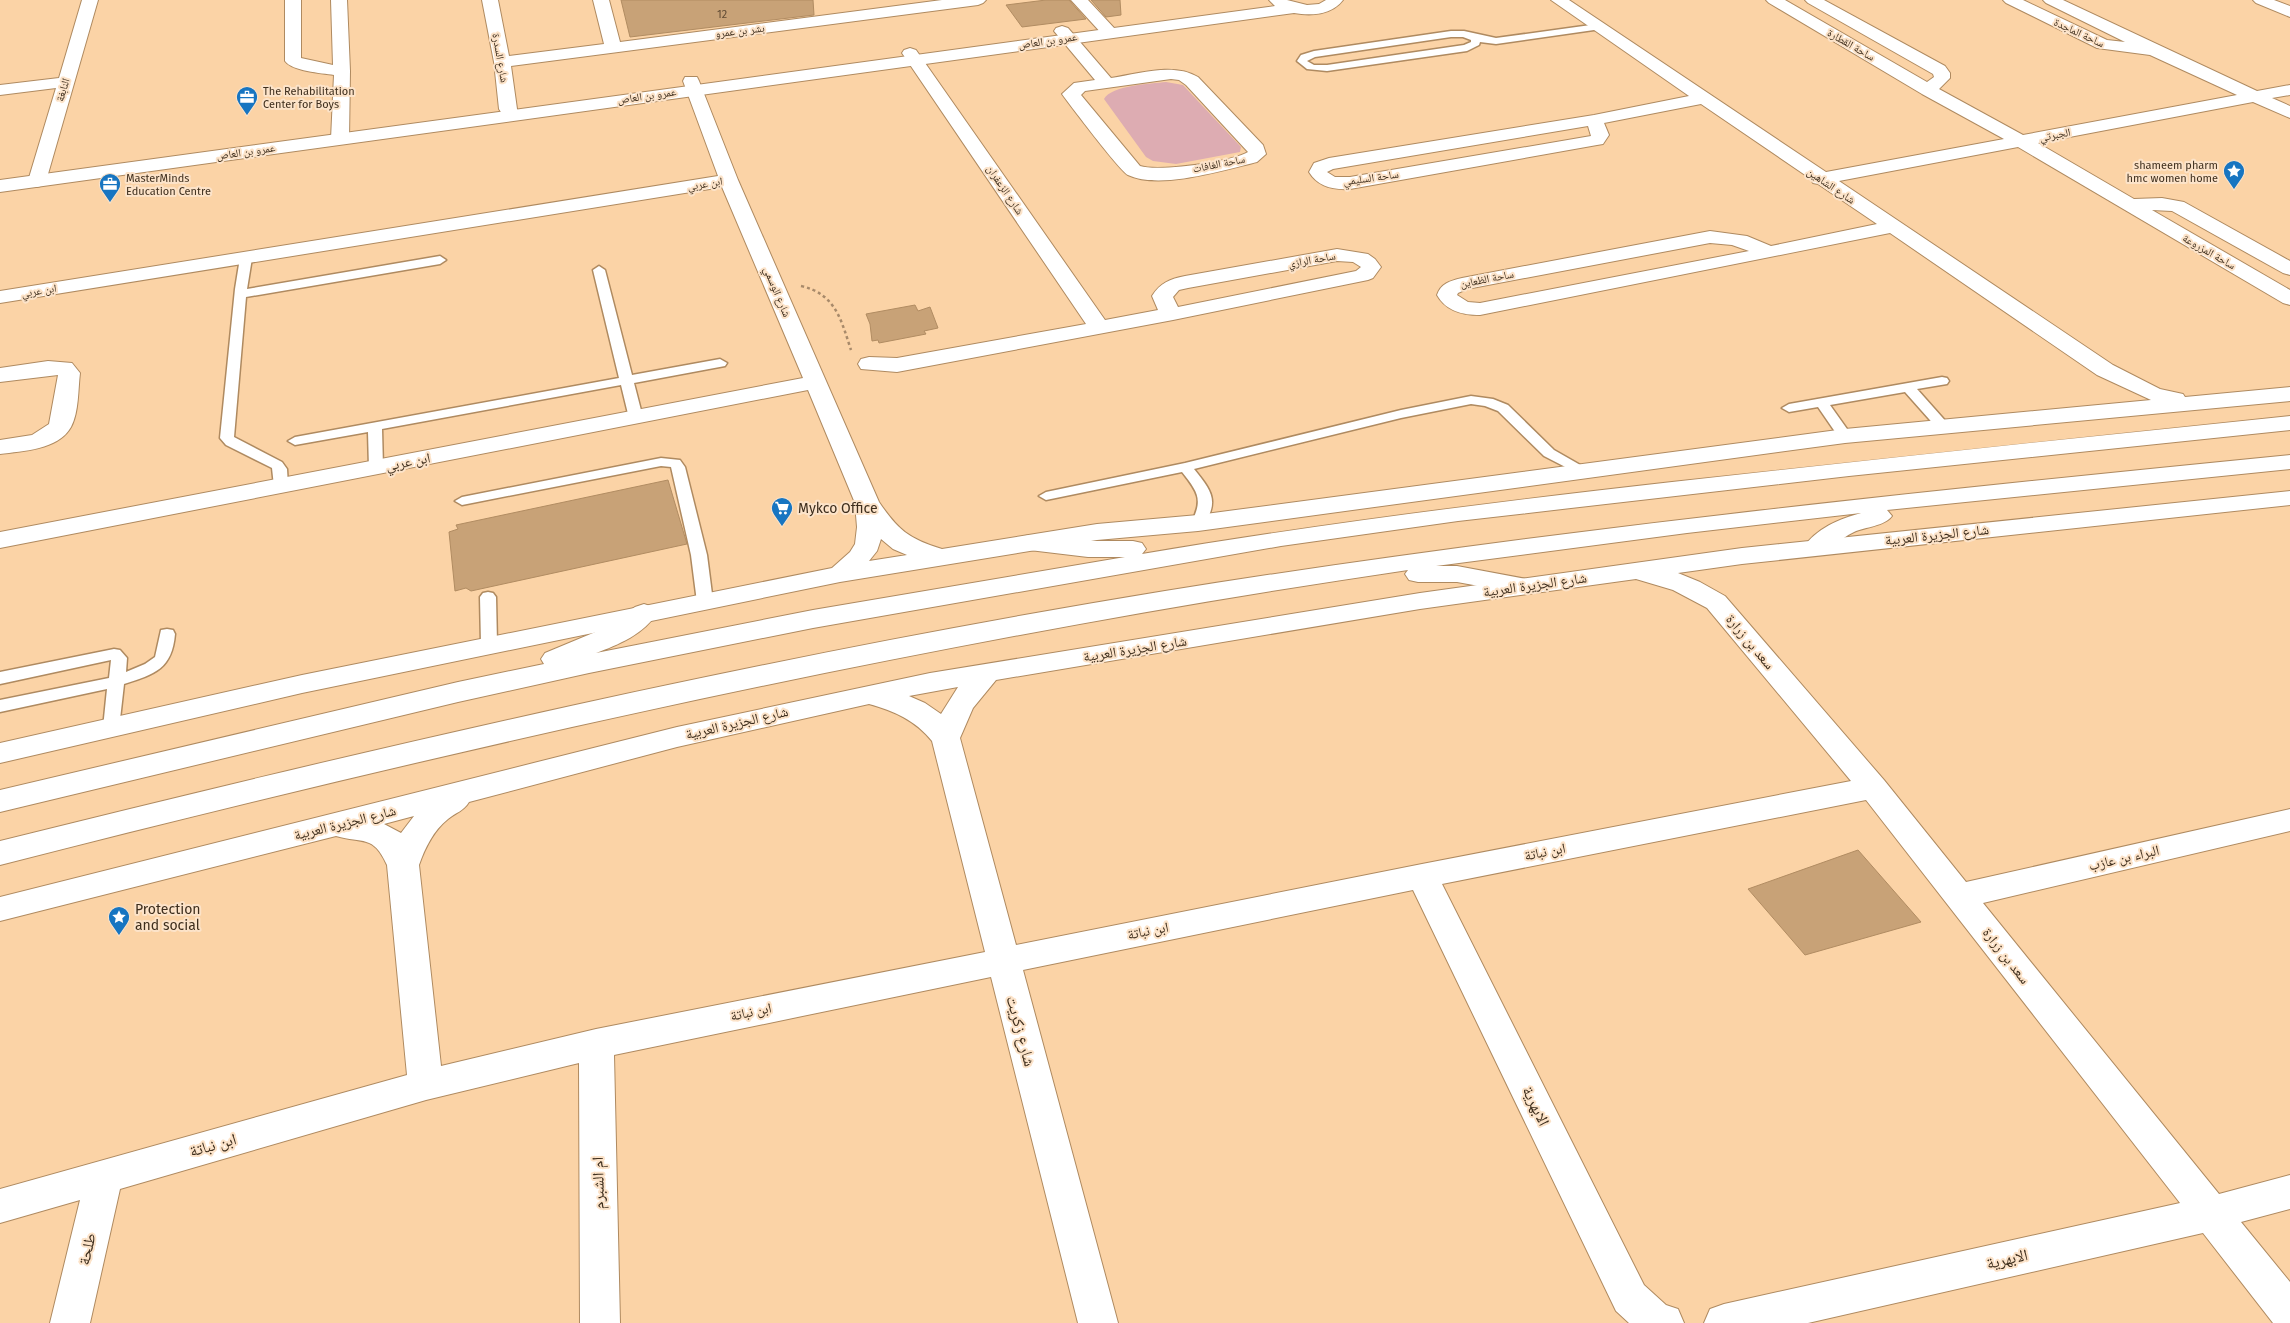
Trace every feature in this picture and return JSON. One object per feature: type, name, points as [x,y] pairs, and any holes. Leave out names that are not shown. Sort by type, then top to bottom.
[{"type":"street","name":"النابغة","points":[[38,177],[90,0]]},
{"type":"street","points":[[293,0],[293,61],[311,67],[342,71]]},
{"type":"street","points":[[339,0],[342,71],[341,136]]},
{"type":"street","name":"شارع السدرة","points":[[490,0],[510,112]]},
{"type":"street","points":[[601,0],[613,47]]},
{"type":"street","name":"بشر بن عمرو","points":[[502,62],[978,0]]},
{"type":"street","points":[[1079,0],[1106,29]]},
{"type":"street","name":"عمرو بن العاص","points":[[0,186],[38,177],[1106,29],[1264,0]]},
{"type":"street","points":[[1277,0],[1294,8]]},
{"type":"street","name":"شارع الشاهين","points":[[1559,0],[1820,179],[2105,370],[2153,394],[2196,403]]},
{"type":"street","name":"ساحة القطارة","points":[[1774,0],[1928,90],[2021,141]]},
{"type":"street","name":"ساحة القطارة","points":[[1813,0],[1939,70],[1942,73],[1942,78],[1928,90]]},
{"type":"street","name":"ساحة الماجدة","points":[[2010,0],[2103,46],[2153,50]]},
{"type":"street","name":"ساحة الماجدة","points":[[2051,0],[2153,50],[2290,113]]},
{"type":"street","points":[[2261,0],[2290,12]]},
{"type":"street","name":"عمرو بن العاص","points":[[1106,29],[1294,8],[1318,9],[1337,1]]},
{"type":"street","points":[[1065,35],[1107,84]]},
{"type":"street","name":"شارع الزعفران","points":[[913,56],[1099,327]]},
{"type":"street","name":"ساحة الغافات","points":[[1171,74],[1188,78],[1257,148],[1257,154],[1251,158],[1160,175],[1138,173],[1132,170],[1071,94],[1080,88],[1107,84],[1171,74]]},
{"type":"street","points":[[0,90],[66,82]]},
{"type":"street","name":"شارع الوسمي","points":[[693,85],[729,180],[867,502],[888,534],[897,542],[909,548],[943,558]]},
{"type":"street","name":"الجبرتي","points":[[1820,179],[2290,90]]},
{"type":"street","name":"ساحة السليمي","points":[[1594,120],[1600,134],[1597,140],[1350,183],[1329,181],[1321,178],[1318,172],[1321,167],[1329,164],[1594,120],[1703,98]]},
{"type":"street","name":"ساحة المزروعة","points":[[2021,141],[2290,299]]},
{"type":"street","name":"عمرو بن العاص","points":[[0,178],[38,177]]},
{"type":"street","name":"ابن عربي","points":[[0,297],[729,180]]},
{"type":"street","name":"ساحة المزروعة","points":[[2128,205],[2162,204],[2177,206],[2290,269]]},
{"type":"street","name":"ساحة الظعاين","points":[[1768,253],[1758,247],[1731,238],[1710,237],[1462,284],[1449,289],[1447,295],[1455,304],[1467,308],[1480,309],[1768,253],[1891,227]]},
{"type":"street","name":"ساحة الرازي","points":[[869,364],[897,365],[1173,314],[1361,276],[1366,274],[1371,267],[1369,263],[1360,257],[1337,255],[1185,282],[1172,286],[1162,296],[1165,305],[1173,314]]},
{"type":"street","points":[[0,375],[48,368],[64,368],[69,373],[60,426],[51,434],[38,440],[0,447]]},
{"type":"street","name":"شارع الشاهين","points":[[2105,370],[2117,393],[2117,403],[2112,411]]},
{"type":"street","name":"ابن عربي","points":[[0,540],[815,382]]},
{"type":"street","points":[[0,753],[302,684],[489,644],[840,574],[1107,530],[1198,523],[1845,436],[1942,425],[2290,394]]},
{"type":"street","points":[[0,801],[458,692],[813,619],[1281,538],[1458,514],[1848,469],[2290,423]]},
{"type":"street","points":[[0,853],[312,775],[747,678],[1012,627],[1320,574],[1646,530],[1929,498],[2290,462]]},
{"type":"street","points":[[1816,548],[1837,529],[1852,523],[1903,510],[1929,498]]},
{"type":"street","name":"شارع الجزيرة العربية","points":[[0,909],[332,827],[677,736],[988,672],[1420,601],[1629,571],[1742,556],[2290,498]]},
{"type":"street","name":"شارع الوسمي","points":[[840,574],[863,554],[869,545],[870,534],[867,502]]},
{"type":"street","points":[[1030,543],[1113,550],[1225,539],[1281,538]]},
{"type":"street","name":"سعد بن زرارة","points":[[1716,602],[1714,588],[1718,575],[1728,564],[1742,556]]},
{"type":"street","name":"سعد بن زرارة","points":[[1629,571],[1652,574],[1676,581],[1698,590],[1716,602],[1873,788],[2290,1313]]},
{"type":"street","points":[[1320,574],[1364,577],[1429,573],[1456,574],[1523,586]]},
{"type":"street","points":[[458,692],[565,655],[620,632],[632,625],[644,613]]},
{"type":"street","points":[[946,738],[960,703],[988,672]]},
{"type":"street","name":"شارع زكريت","points":[[870,695],[895,700],[916,710],[934,723],[946,738],[1098,1323]]},
{"type":"street","name":"ابن نباتة","points":[[0,1206],[426,1085],[596,1044],[1422,876],[1873,788]]},
{"type":"street","points":[[403,865],[413,838],[436,812],[468,792]]},
{"type":"street","name":"البراء بن عازب","points":[[1958,896],[2290,820]]},
{"type":"street","points":[[332,827],[367,829],[392,842],[403,865],[426,1085]]},
{"type":"street","name":"الابهرية","points":[[1422,876],[1630,1298],[1654,1320],[1664,1323]]},
{"type":"street","name":"ام الشبرم","points":[[596,1044],[600,1323]]},
{"type":"street","name":"طلحة","points":[[70,1323],[104,1176]]},
{"type":"street","name":"الابهرية","points":[[1724,1323],[2210,1214],[2290,1192]]},
{"type":"lane","points":[[1600,28],[1328,68],[1312,67],[1305,64],[1302,60],[1314,54],[1451,34],[1464,34],[1475,38],[1499,41],[1600,28]]},
{"type":"lane","points":[[1467,48],[1476,43],[1475,38]]},
{"type":"lane","points":[[246,258],[227,438],[231,442],[277,465],[280,469],[281,486]]},
{"type":"lane","points":[[242,294],[440,260]]},
{"type":"lane","points":[[599,270],[636,418]]},
{"type":"lane","points":[[295,441],[720,362]]},
{"type":"lane","points":[[1789,408],[1942,381]]},
{"type":"lane","points":[[1908,387],[1942,425]]},
{"type":"lane","points":[[1046,496],[1185,467],[1401,414],[1471,400],[1488,402],[1504,408],[1549,454],[1582,470]]},
{"type":"lane","points":[[1821,402],[1845,436]]},
{"type":"lane","points":[[375,426],[376,468]]},
{"type":"lane","points":[[462,501],[661,462],[675,463],[678,467],[699,555],[705,602]]},
{"type":"lane","points":[[1185,467],[1205,494],[1206,509],[1198,523]]},
{"type":"lane","points":[[488,596],[489,644]]},
{"type":"lane","points":[[0,706],[116,681],[147,670],[160,661],[166,649],[167,634]]},
{"type":"lane","points":[[0,678],[114,654],[118,658],[111,728]]},
{"type":"path","points":[[773,283],[808,286],[828,297],[852,353],[855,357],[869,364]]},
{"type":"shaded area","points":[[1166,82],[1183,85],[1241,147],[1240,152],[1176,164],[1153,161],[1146,157],[1104,99],[1108,94],[1123,88]]},
{"type":"building","points":[[621,0],[813,0],[814,15],[630,37]]},
{"type":"building","points":[[1046,0],[1069,0],[1086,19],[1022,27],[1006,5]]},
{"type":"building","points":[[1091,0],[1120,0],[1121,15],[1106,17]]},
{"type":"building","points":[[915,305],[918,311],[930,307],[938,328],[924,331],[926,334],[879,343],[878,340],[872,341],[870,324],[866,314]]},
{"type":"building","points":[[668,480],[687,544],[471,591],[466,588],[455,591],[449,532],[458,529],[456,525]]},
{"type":"building","points":[[1858,850],[1921,922],[1805,955],[1748,889]]},
{"type":"place","name":"The Rehabilitation Center for Boys","points":[[247,116]]},
{"type":"place","name":"shameem pharm hmc women home","points":[[2234,190]]},
{"type":"place","name":"MasterMinds Education Centre","points":[[110,203]]},
{"type":"place","name":"Mykco Office","points":[[782,527]]},
{"type":"place","name":"Protection and social","points":[[119,936]]}]
